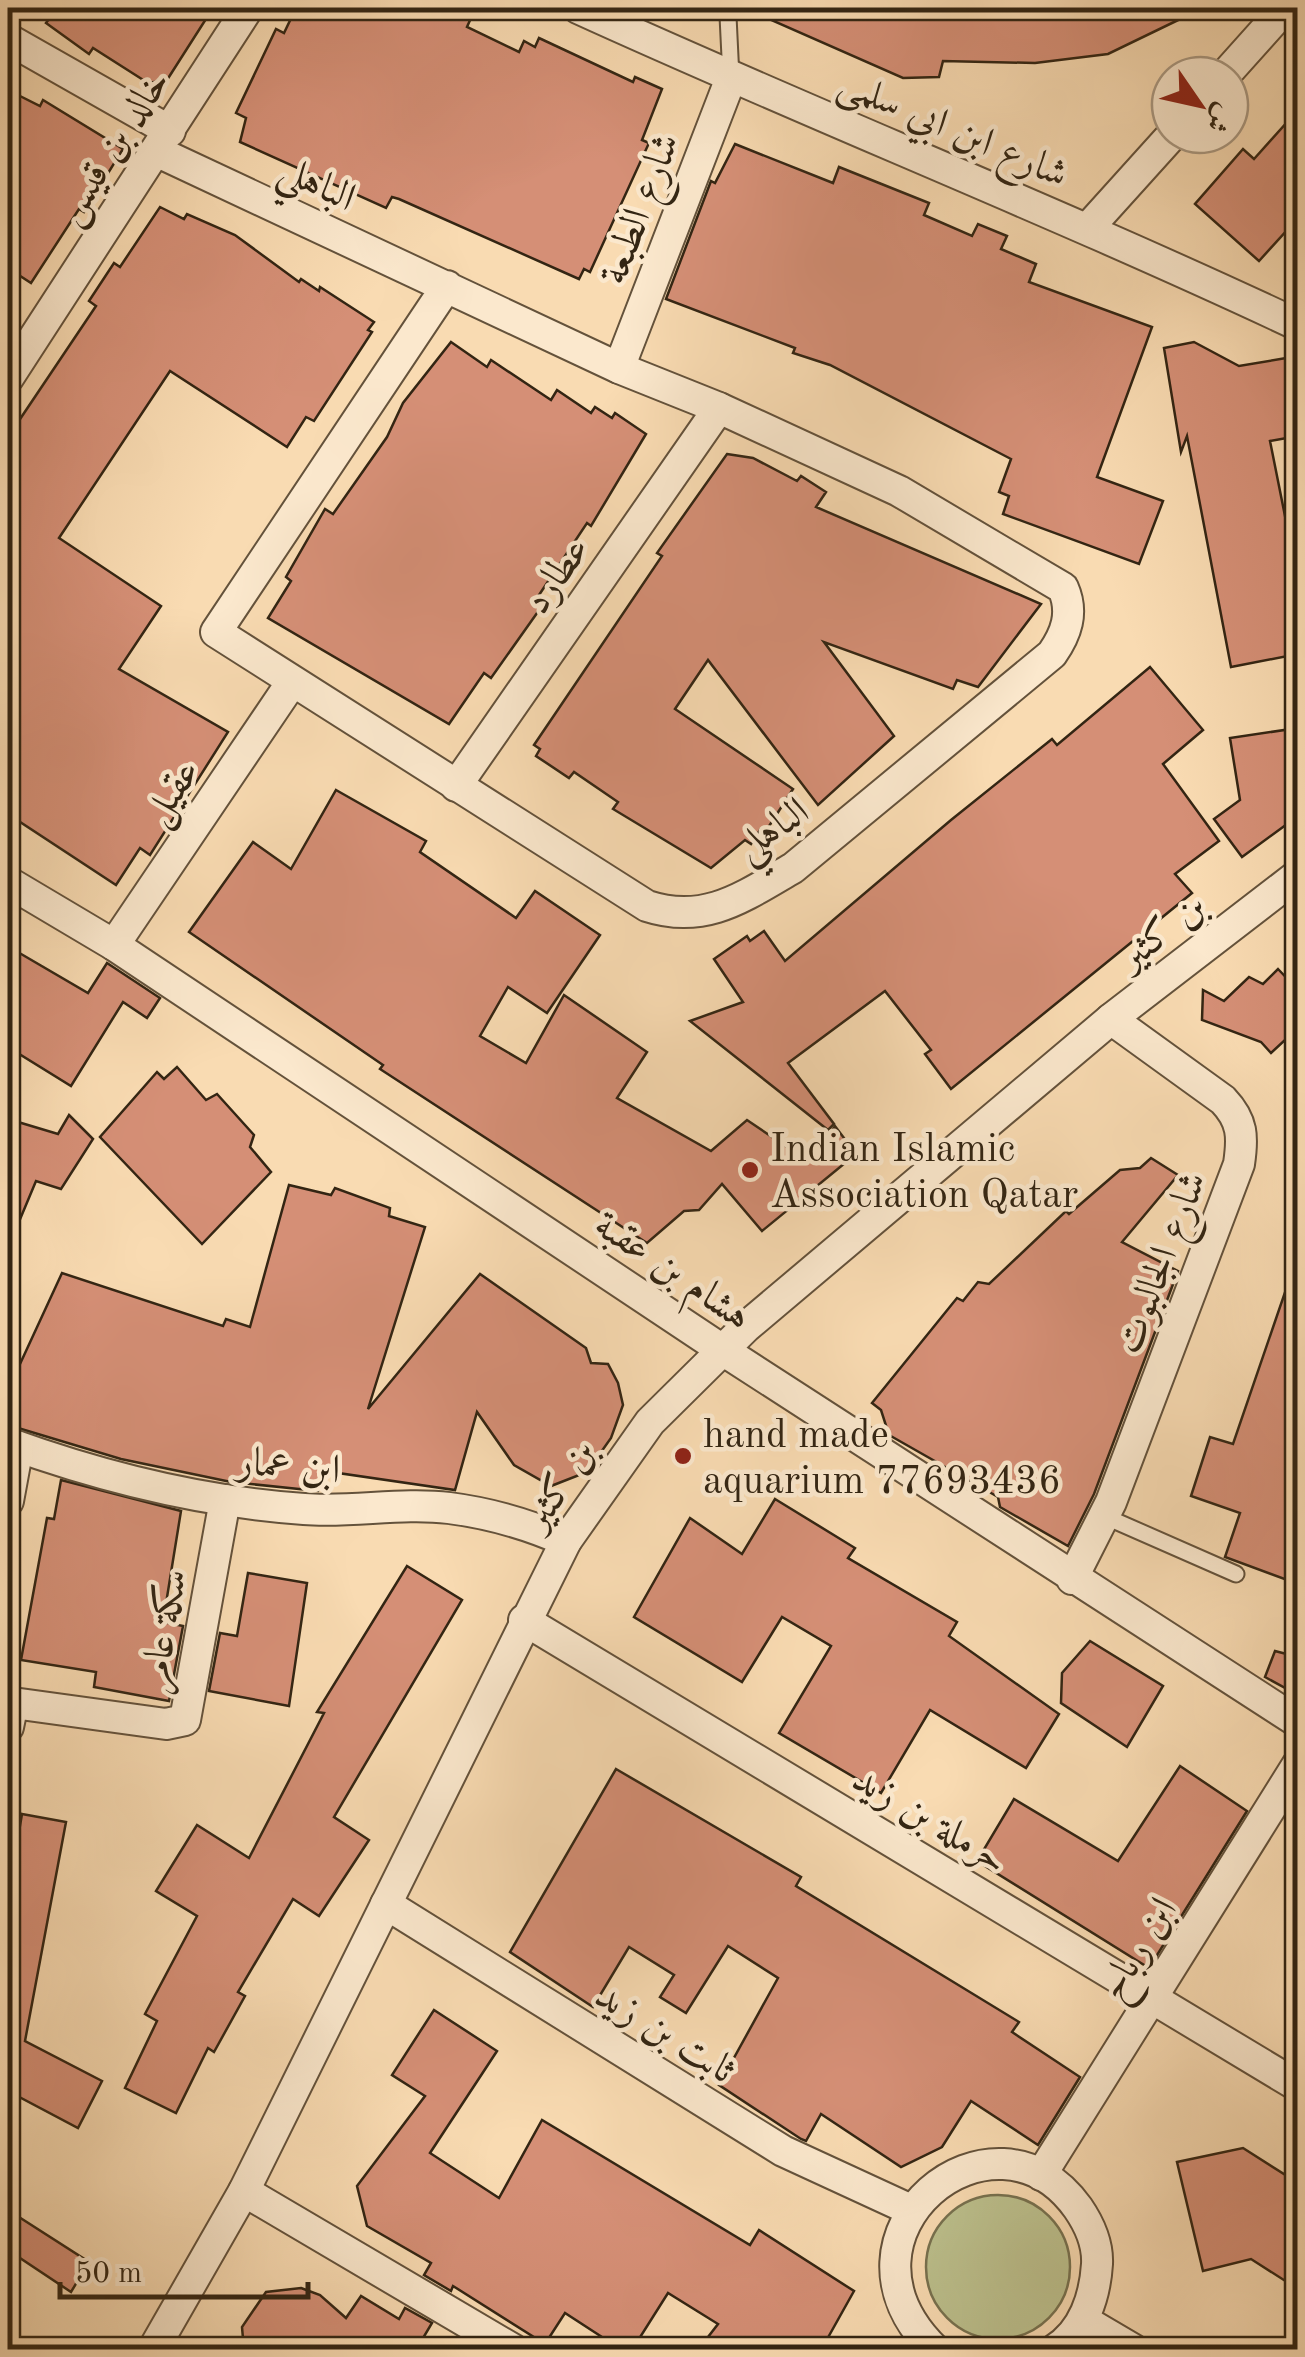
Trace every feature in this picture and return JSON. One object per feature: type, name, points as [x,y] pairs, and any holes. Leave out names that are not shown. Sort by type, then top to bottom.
[{"type":"street","name":"خالد بن قيس","points":[[8,378],[248,8]]},
{"type":"street","name":"شارع ابن ابي سلمى","points":[[578,8],[731,78],[1089,227],[1298,325]]},
{"type":"street","points":[[1243,55],[1285,8]]},
{"type":"street","name":"الباهلي","points":[[8,39],[163,141],[446,286],[619,368],[719,408],[899,492],[1064,588],[1069,614],[1066,634],[1052,654],[793,868],[745,895],[694,915],[647,906],[216,632],[446,286]]},
{"type":"street","name":"شارع الطبعة","points":[[619,368],[731,78]]},
{"type":"street","points":[[1089,227],[1154,155]]},
{"type":"street","name":"عطارد","points":[[456,786],[719,408]]},
{"type":"street","name":"عقيل","points":[[114,945],[292,682]]},
{"type":"street","name":"بن كثير","points":[[154,2350],[244,2192],[566,1541],[650,1422],[722,1349],[1111,1019],[1298,876]]},
{"type":"street","name":"هشام بن عقبة","points":[[9,885],[114,945],[1072,1579],[1298,1722]]},
{"type":"street","name":"شارع الجالبوت","points":[[1072,1579],[1104,1516],[1239,1164],[1243,1136],[1233,1110],[1224,1100],[1111,1019]]},
{"type":"street","points":[[8,1500],[13,1445]]},
{"type":"street","name":"ابن عمار","points":[[13,1445],[95,1472],[225,1500],[306,1510],[449,1508],[538,1529],[566,1541]]},
{"type":"street","name":"سكة عامر","points":[[9,1711],[166,1724],[185,1720],[225,1500]]},
{"type":"street","name":"حرملة بن زيد","points":[[524,1620],[1298,2086]]},
{"type":"street","name":"ابن رباح","points":[[1041,2175],[1298,1764]]},
{"type":"street","name":"ثابت بن زيد","points":[[386,1904],[784,2151],[911,2210]]},
{"type":"street","points":[[935,2350],[907,2315],[894,2270],[897,2239],[911,2210],[930,2188],[955,2173],[984,2165],[1013,2165],[1041,2175],[1068,2194],[1088,2222],[1097,2255],[1096,2288],[1083,2320],[1054,2350]]},
{"type":"street","points":[[244,2192],[514,2350]]},
{"type":"street","points":[[1083,2320],[1134,2350]]},
{"type":"lane","points":[[728,16],[731,78]]},
{"type":"lane","points":[[1104,1516],[1236,1574]]},
{"type":"green space","points":[[998,2195],[1025,2201],[1049,2216],[1064,2240],[1070,2267],[1064,2294],[1049,2318],[1025,2333],[998,2339],[971,2333],[947,2318],[932,2294],[926,2267],[932,2240],[947,2216],[971,2201]]},
{"type":"building","points":[[57,8],[213,8],[167,80],[148,83],[93,48],[89,54],[46,23]]},
{"type":"building","points":[[296,8],[449,8],[471,18],[467,27],[519,52],[524,41],[535,47],[539,38],[633,82],[635,77],[662,89],[642,140],[649,143],[590,272],[584,269],[579,279],[399,199],[392,197],[386,208],[240,142],[246,118],[236,113],[276,29],[284,33]]},
{"type":"building","points":[[744,8],[1203,8],[1108,54],[1035,63],[943,61],[939,77],[903,78]]},
{"type":"building","points":[[8,90],[40,106],[43,100],[123,149],[84,212],[79,209],[31,283],[8,268]]},
{"type":"building","points":[[1298,110],[1298,218],[1259,261],[1195,204],[1238,155],[1254,159]]},
{"type":"building","points":[[735,144],[833,183],[839,167],[929,203],[924,215],[972,236],[978,224],[1007,236],[1001,249],[1036,264],[1029,282],[1152,327],[1097,477],[1163,501],[1139,564],[1003,514],[1009,496],[999,492],[1011,459],[830,365],[793,353],[795,348],[666,299],[711,181],[715,183]]},
{"type":"building","points":[[160,207],[235,235],[299,282],[301,279],[319,291],[320,287],[374,322],[368,330],[372,332],[314,421],[306,417],[287,447],[170,371],[59,538],[161,606],[119,669],[228,732],[150,855],[140,848],[116,885],[8,814],[8,437],[96,306],[89,301],[114,263],[120,267]]},
{"type":"building","points":[[451,342],[487,367],[491,360],[551,400],[557,390],[591,413],[595,407],[612,418],[615,413],[646,434],[591,526],[587,523],[535,601],[542,606],[491,678],[484,673],[449,724],[268,618],[291,581],[286,577],[325,509],[333,514],[387,437],[403,403]]},
{"type":"building","points":[[1194,342],[1239,366],[1298,356],[1298,436],[1270,441],[1298,581],[1298,654],[1231,667],[1187,436],[1181,452],[1164,348]]},
{"type":"building","points":[[727,454],[753,458],[797,481],[801,476],[826,492],[816,507],[1041,604],[978,687],[957,680],[953,689],[824,642],[894,736],[818,805],[708,660],[675,709],[793,789],[764,834],[760,830],[751,844],[745,840],[711,868],[613,809],[618,802],[574,772],[569,778],[536,756],[540,749],[534,745],[662,556],[657,553]]},
{"type":"building","points":[[1150,667],[1203,730],[1163,764],[1219,841],[1175,874],[1192,893],[951,1089],[925,1054],[931,1050],[885,991],[788,1063],[834,1124],[828,1130],[690,1021],[743,1002],[714,959],[747,936],[750,941],[764,931],[785,961],[951,820],[1052,739],[1057,745]]},
{"type":"building","points":[[1298,728],[1298,816],[1242,857],[1214,819],[1240,800],[1230,738]]},
{"type":"building","points":[[336,790],[426,841],[420,852],[516,918],[535,891],[600,935],[547,1013],[508,987],[480,1036],[526,1063],[564,995],[647,1052],[617,1098],[711,1151],[747,1120],[809,1162],[835,1126],[856,1154],[762,1231],[722,1184],[699,1210],[684,1211],[647,1243],[380,1069],[383,1065],[189,932],[253,842],[291,869]]},
{"type":"building","points":[[16,951],[88,993],[107,963],[160,998],[147,1018],[123,1002],[71,1086],[8,1047],[8,965]]},
{"type":"building","points":[[1278,969],[1298,990],[1298,1028],[1271,1053],[1261,1042],[1202,1020],[1203,990],[1224,1001],[1249,977],[1263,984]]},
{"type":"building","points":[[177,1067],[206,1100],[217,1094],[254,1135],[250,1147],[271,1172],[202,1244],[100,1137],[157,1072],[164,1079]]},
{"type":"building","points":[[69,1115],[93,1139],[61,1189],[36,1181],[8,1248],[8,1119],[58,1134]]},
{"type":"building","points":[[1151,1158],[1178,1175],[1122,1242],[1178,1271],[1094,1494],[1068,1546],[1000,1507],[998,1497],[889,1435],[881,1410],[872,1403],[957,1298],[963,1301],[978,1282],[989,1284],[1066,1211],[1069,1214],[1120,1170],[1140,1168]]},
{"type":"building","points":[[289,1185],[331,1195],[335,1188],[390,1208],[389,1216],[425,1227],[368,1409],[480,1274],[586,1348],[591,1363],[608,1364],[623,1405],[611,1438],[587,1472],[551,1486],[514,1465],[477,1412],[455,1490],[324,1471],[318,1491],[231,1482],[121,1459],[8,1425],[8,1390],[62,1273],[223,1326],[226,1319],[250,1327]]},
{"type":"building","points":[[1293,1269],[1298,1270],[1298,1584],[1225,1557],[1240,1513],[1191,1496],[1210,1437],[1233,1444]]},
{"type":"building","points":[[61,1480],[181,1511],[163,1622],[183,1626],[169,1701],[94,1687],[96,1672],[21,1660],[47,1518],[54,1519]]},
{"type":"building","points":[[775,1499],[855,1548],[848,1558],[957,1622],[949,1636],[1059,1714],[1026,1768],[930,1710],[881,1793],[779,1733],[831,1646],[782,1617],[742,1682],[634,1617],[690,1518],[742,1554]]},
{"type":"building","points":[[407,1566],[462,1600],[334,1817],[369,1840],[319,1916],[293,1899],[238,1992],[245,1996],[214,2052],[208,2048],[176,2113],[125,2088],[157,2021],[145,2014],[197,1916],[156,1891],[197,1825],[249,1858],[324,1713],[317,1712]]},
{"type":"building","points":[[248,1573],[307,1583],[289,1706],[209,1691],[220,1633],[237,1636]]},
{"type":"building","points":[[1090,1641],[1163,1686],[1127,1747],[1061,1703],[1062,1673]]},
{"type":"building","points":[[1275,1651],[1298,1657],[1298,1695],[1265,1677]]},
{"type":"building","points":[[1180,1766],[1247,1811],[1149,1968],[977,1861],[1014,1799],[1118,1861]]},
{"type":"building","points":[[616,1769],[801,1877],[796,1886],[1019,2022],[1012,2032],[1080,2077],[1038,2145],[971,2101],[942,2147],[901,2167],[821,2114],[806,2141],[801,2139],[719,2085],[778,1978],[728,1946],[686,2013],[660,1997],[674,1975],[629,1947],[593,2007],[510,1952]]},
{"type":"building","points":[[22,1814],[66,1822],[25,2041],[102,2081],[78,2128],[8,2091],[8,1896]]},
{"type":"building","points":[[434,2010],[497,2051],[430,2153],[499,2198],[542,2120],[750,2245],[759,2230],[854,2291],[821,2350],[698,2350],[718,2324],[668,2293],[632,2350],[622,2350],[565,2313],[545,2344],[453,2286],[451,2291],[424,2275],[431,2263],[367,2226],[357,2186],[425,2096],[392,2075]]},
{"type":"building","points":[[1243,2148],[1298,2183],[1298,2289],[1251,2259],[1203,2271],[1177,2162]]},
{"type":"building","points":[[8,2210],[89,2262],[71,2292],[8,2250]]},
{"type":"building","points":[[301,2288],[320,2295],[346,2318],[361,2296],[399,2319],[405,2308],[432,2323],[416,2350],[244,2350],[242,2327],[266,2292]]},
{"type":"place","name":"Indian Islamic Association Qatar","points":[[750,1170]]},
{"type":"place","name":"hand made aquarium 77693436","points":[[683,1456]]}]
